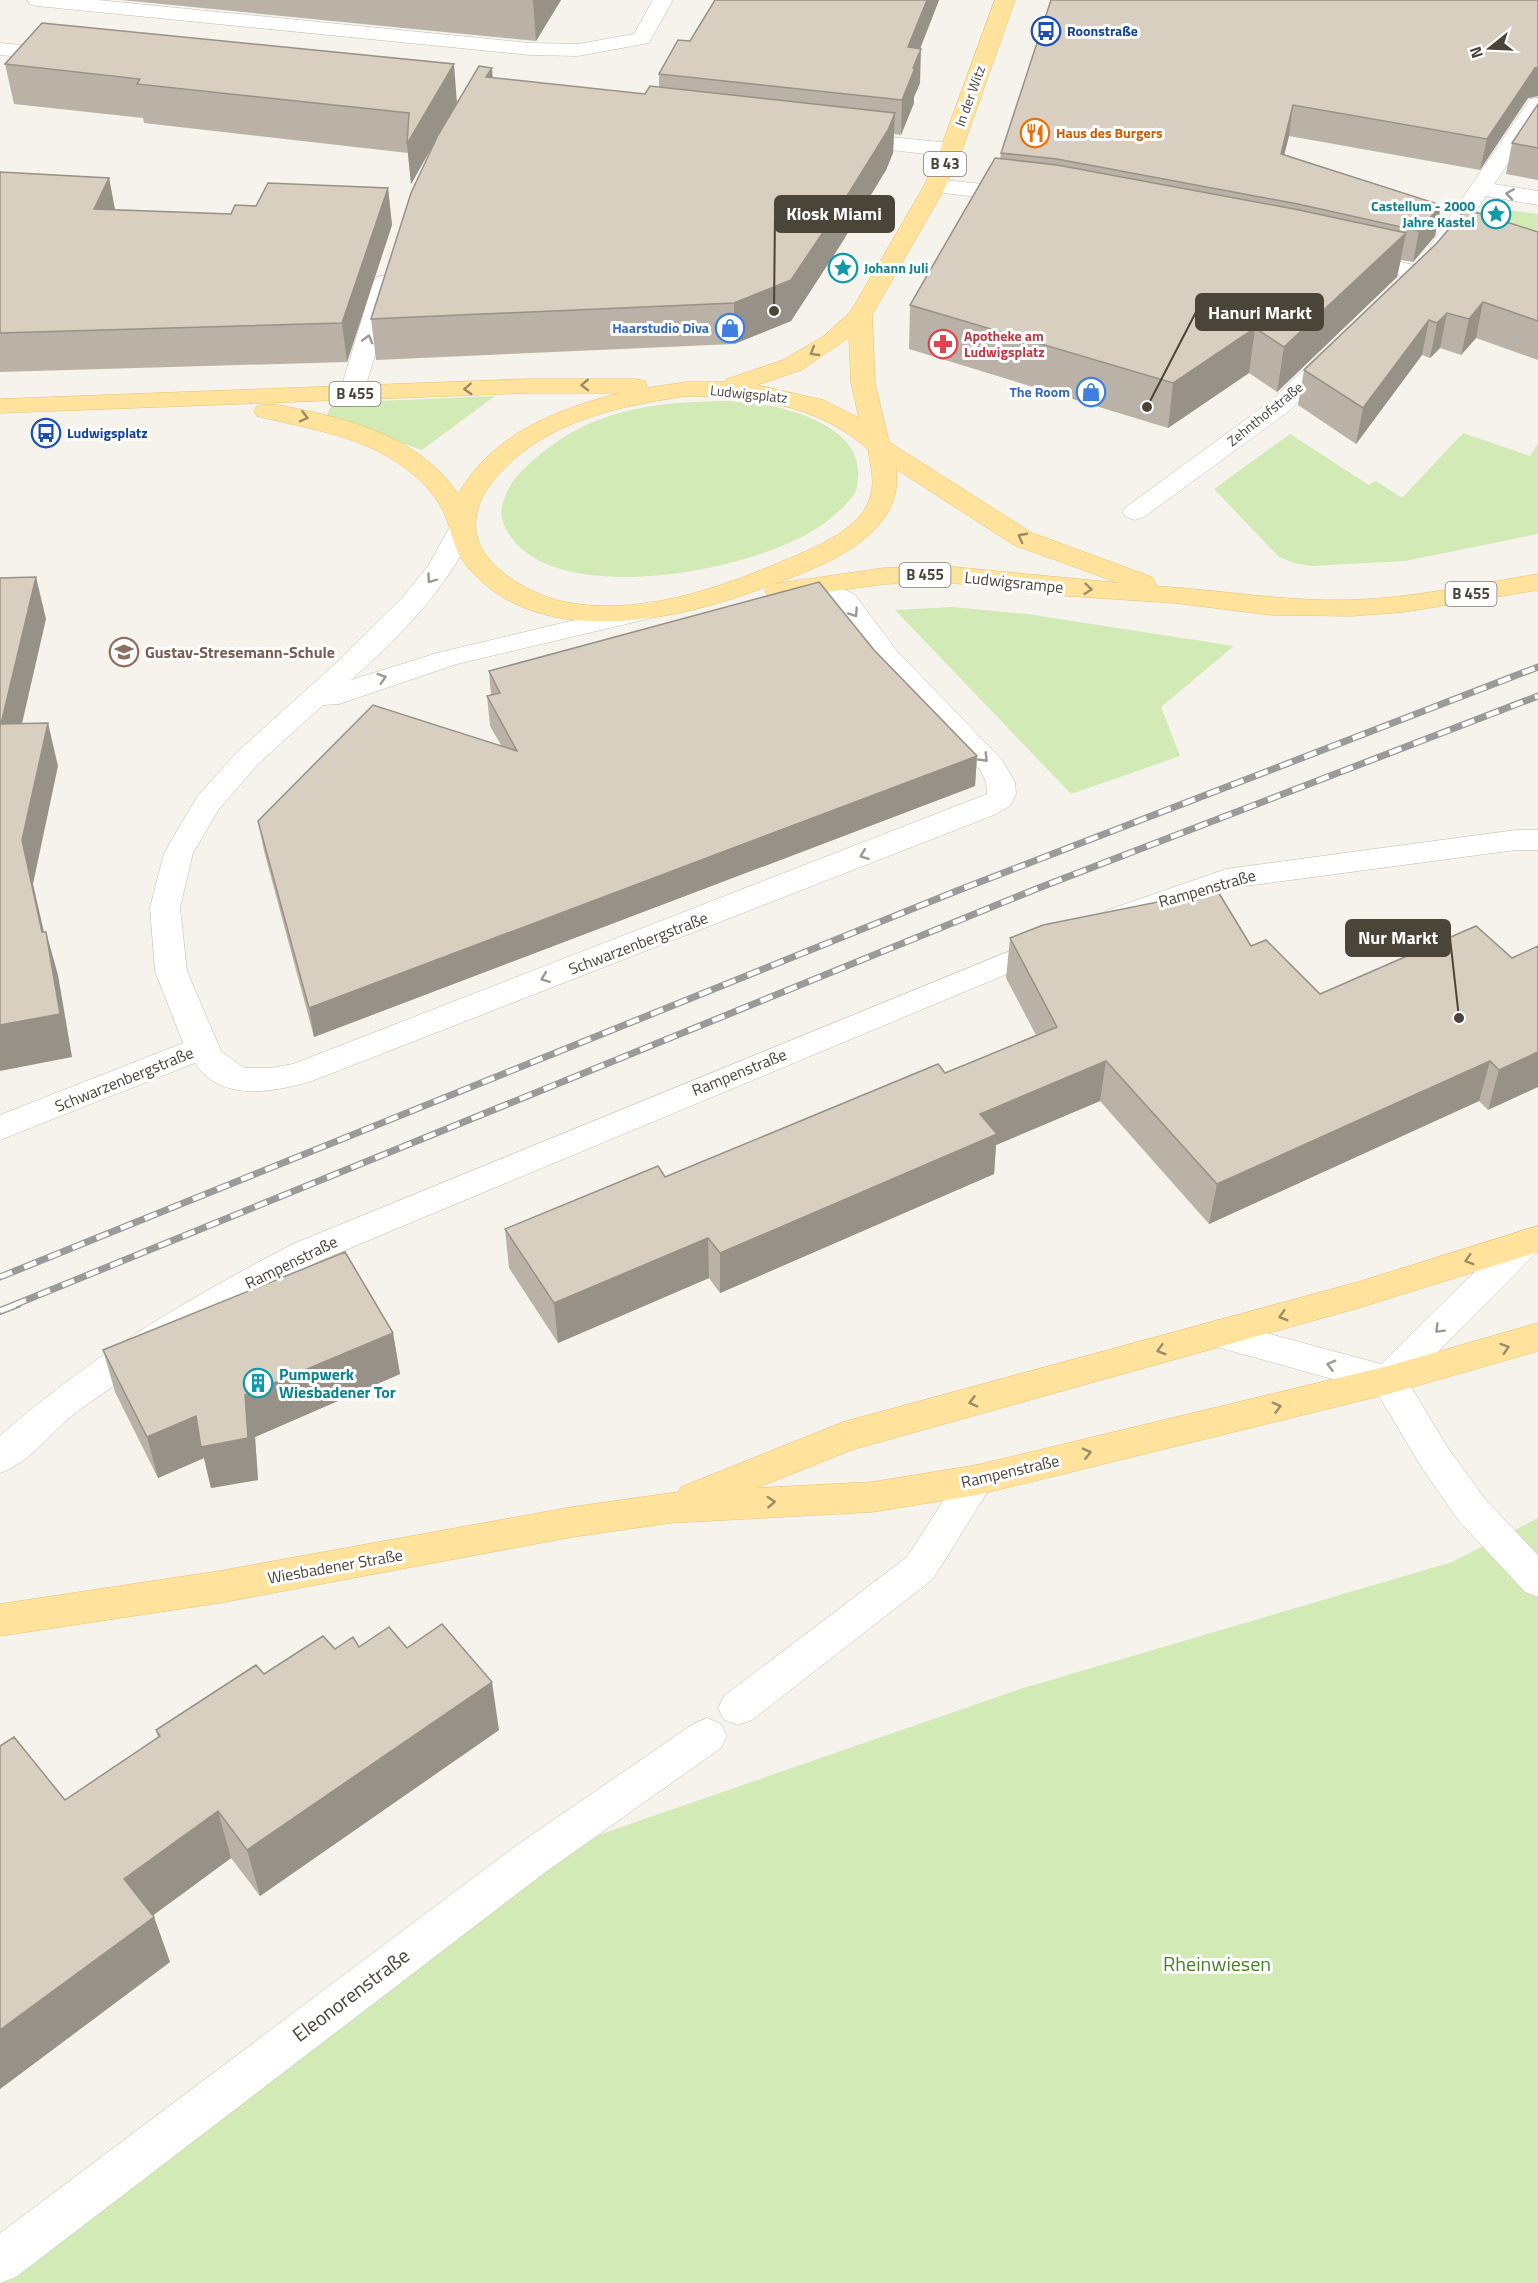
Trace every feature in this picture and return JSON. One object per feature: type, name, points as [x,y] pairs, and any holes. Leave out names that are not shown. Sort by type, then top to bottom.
[{"type":"main road","name":"In der Witz","points":[[695,389],[745,382],[792,365],[832,341],[860,315],[935,186],[951,150],[1005,0]]},
{"type":"main road","points":[[860,315],[862,383],[879,445]]},
{"type":"main road","name":"B 455","points":[[0,406],[591,385],[695,389]]},
{"type":"main road","name":"Ludwigsplatz","points":[[695,389],[776,394],[810,404],[842,419],[879,445],[885,480],[884,497],[874,516],[852,535],[828,550],[766,578],[666,607],[600,613],[559,608],[539,602],[499,582],[482,568],[471,553],[461,527],[465,504],[477,482],[515,445],[547,427],[592,409],[645,395],[695,389]]},
{"type":"main road","name":"B 455","points":[[184,399],[292,415],[353,431],[377,441],[402,453],[441,488],[461,527]]},
{"type":"main road","name":"Ludwigsrampe","points":[[879,445],[1023,539],[1175,595]]},
{"type":"main road","name":"Ludwigsrampe","points":[[666,607],[884,576],[944,574],[1099,591],[1175,595],[1271,607],[1352,608],[1425,601],[1538,582]]},
{"type":"main road","points":[[670,1508],[843,1437],[1218,1334],[1532,1241]]},
{"type":"main road","name":"Rampenstraße","points":[[670,1508],[872,1497],[977,1480],[1388,1380],[1538,1337]]},
{"type":"main road","name":"Wiesbadener Straße","points":[[0,1620],[219,1587],[572,1522],[670,1508]]},
{"type":"street","points":[[37,0],[530,49],[578,50],[642,39],[663,0]]},
{"type":"street","points":[[0,49],[83,57]]},
{"type":"street","points":[[1401,290],[1464,234],[1481,189],[1538,104]]},
{"type":"street","points":[[827,136],[951,150]]},
{"type":"street","points":[[935,186],[1044,198]]},
{"type":"street","points":[[1481,189],[1538,198]]},
{"type":"street","points":[[1339,254],[1419,273]]},
{"type":"street","points":[[351,395],[391,266]]},
{"type":"street","name":"Zehnthofstraße","points":[[1135,512],[1280,406],[1349,339]]},
{"type":"street","name":"Ludwigsplatz","points":[[201,1048],[186,1017],[168,965],[165,907],[170,874],[185,836],[203,807],[235,771],[358,662],[415,601],[453,549],[461,527]]},
{"type":"street","name":"Schwarzenbergstraße","points":[[0,1128],[201,1048],[214,1065],[236,1079],[253,1083],[301,1073],[973,812],[1000,799],[1003,791],[1001,781],[992,766],[887,657],[846,601],[833,594],[804,587]]},
{"type":"street","name":"Ludwigsplatz","points":[[291,719],[321,701],[398,673],[666,607]]},
{"type":"street","name":"Rampenstraße","points":[[0,1458],[59,1405],[146,1344],[228,1293],[307,1252],[1079,933],[1159,901],[1226,879],[1284,869],[1516,840],[1538,840]]},
{"type":"street","points":[[1388,1380],[1532,1241]]},
{"type":"street","points":[[1218,1334],[1388,1380],[1435,1458],[1472,1510],[1538,1581]]},
{"type":"street","points":[[738,1708],[920,1568],[977,1480]]},
{"type":"street","name":"Eleonorenstraße","points":[[0,2261],[532,1858],[707,1736]]},
{"type":"green space","points":[[1505,210],[1538,214],[1538,236],[1496,224]]},
{"type":"green space","points":[[495,396],[422,450],[326,417],[332,403]]},
{"type":"green space","points":[[731,401],[790,411],[804,415],[832,429],[852,449],[857,462],[857,487],[849,501],[832,517],[803,536],[761,554],[712,567],[659,575],[607,577],[561,569],[525,552],[503,522],[503,503],[508,489],[516,478],[543,452],[567,435],[617,414],[643,408]]},
{"type":"green space","points":[[1463,433],[1530,456],[1538,443],[1538,534],[1405,561],[1311,566],[1279,557],[1214,489],[1290,434],[1369,485],[1376,481],[1402,498]]},
{"type":"green space","points":[[952,607],[1027,614],[1234,646],[1161,707],[1180,756],[1071,794],[895,610]]},
{"type":"green space","name":"Rheinwiesen","points":[[1538,1518],[1538,2283],[0,2283],[0,2261],[532,1858],[1020,1689],[1452,1562]]},
{"type":"building","points":[[715,0],[927,0],[908,47],[921,49],[902,100],[659,74],[678,40],[690,41]]},
{"type":"building","points":[[1051,0],[1538,0],[1538,67],[1535,68],[1487,139],[1293,105],[1281,154],[1441,205],[1419,231],[1298,204],[1057,159],[1001,153]]},
{"type":"building","points":[[42,23],[454,64],[407,144],[409,113],[137,84],[140,79],[5,64]]},
{"type":"building","points":[[479,66],[492,68],[486,77],[645,94],[650,86],[895,113],[888,130],[842,204],[791,280],[734,303],[371,319],[411,193],[438,135]]},
{"type":"building","points":[[1538,104],[1538,148],[1512,143]]},
{"type":"building","points":[[995,158],[1057,165],[1299,210],[1406,233],[1284,347],[1255,328],[1173,383],[910,305]]},
{"type":"building","points":[[0,172],[109,178],[94,209],[231,214],[235,205],[256,206],[268,183],[388,188],[342,323],[0,333]]},
{"type":"building","points":[[1466,209],[1538,232],[1538,321],[1483,302],[1469,319],[1447,313],[1437,323],[1429,320],[1363,408],[1304,370],[1436,244]]},
{"type":"building","points":[[36,577],[1,724],[48,723],[22,840],[42,932],[46,932],[60,1014],[0,1025],[0,578]]},
{"type":"building","points":[[819,582],[874,650],[977,756],[309,1008],[258,821],[373,705],[517,751],[487,696],[500,693],[489,671]]},
{"type":"building","points":[[1217,890],[1251,946],[1266,940],[1320,994],[1476,926],[1512,958],[1538,946],[1538,1052],[1499,1070],[1490,1061],[1217,1184],[1106,1061],[980,1114],[997,1134],[720,1253],[708,1238],[554,1303],[505,1229],[658,1166],[665,1177],[938,1064],[945,1073],[1057,1027],[1010,938],[1043,925]]},
{"type":"building","points":[[345,1252],[393,1333],[245,1395],[248,1438],[201,1447],[196,1416],[147,1437],[103,1350]]},
{"type":"building","points":[[442,1624],[492,1682],[247,1850],[218,1811],[124,1879],[154,1917],[0,2030],[0,1746],[14,1737],[65,1800],[160,1736],[156,1730],[256,1665],[264,1674],[323,1636],[335,1649],[353,1637],[359,1647],[389,1627],[407,1648]]},
{"type":"railway","points":[[0,1277],[959,890],[1538,667]]},
{"type":"railway","points":[[14,1305],[1036,889],[1538,696]]},
{"type":"railway","points":[[0,1311],[18,1304]]},
{"type":"place","name":"Roonstraße","points":[[1046,31]]},
{"type":"place","name":"Haus des Burgers","points":[[1035,133]]},
{"type":"place","name":"Castellum - 2000 Jahre Kastel","points":[[1496,214]]},
{"type":"place","name":"Johann Juli","points":[[843,268]]},
{"type":"place","name":"Kiosk Miami","points":[[774,311]]},
{"type":"place","name":"Haarstudio Diva","points":[[730,328]]},
{"type":"place","name":"Apotheke am Ludwigsplatz","points":[[943,344]]},
{"type":"place","name":"The Room","points":[[1091,392]]},
{"type":"place","name":"Hanuri Markt","points":[[1147,407]]},
{"type":"place","name":"Ludwigsplatz","points":[[46,433]]},
{"type":"place","name":"Gustav-Stresemann-Schule","points":[[124,652]]},
{"type":"place","name":"Nur Markt","points":[[1459,1018]]},
{"type":"place","name":"Pumpwerk Wiesbadener Tor","points":[[258,1383]]}]
